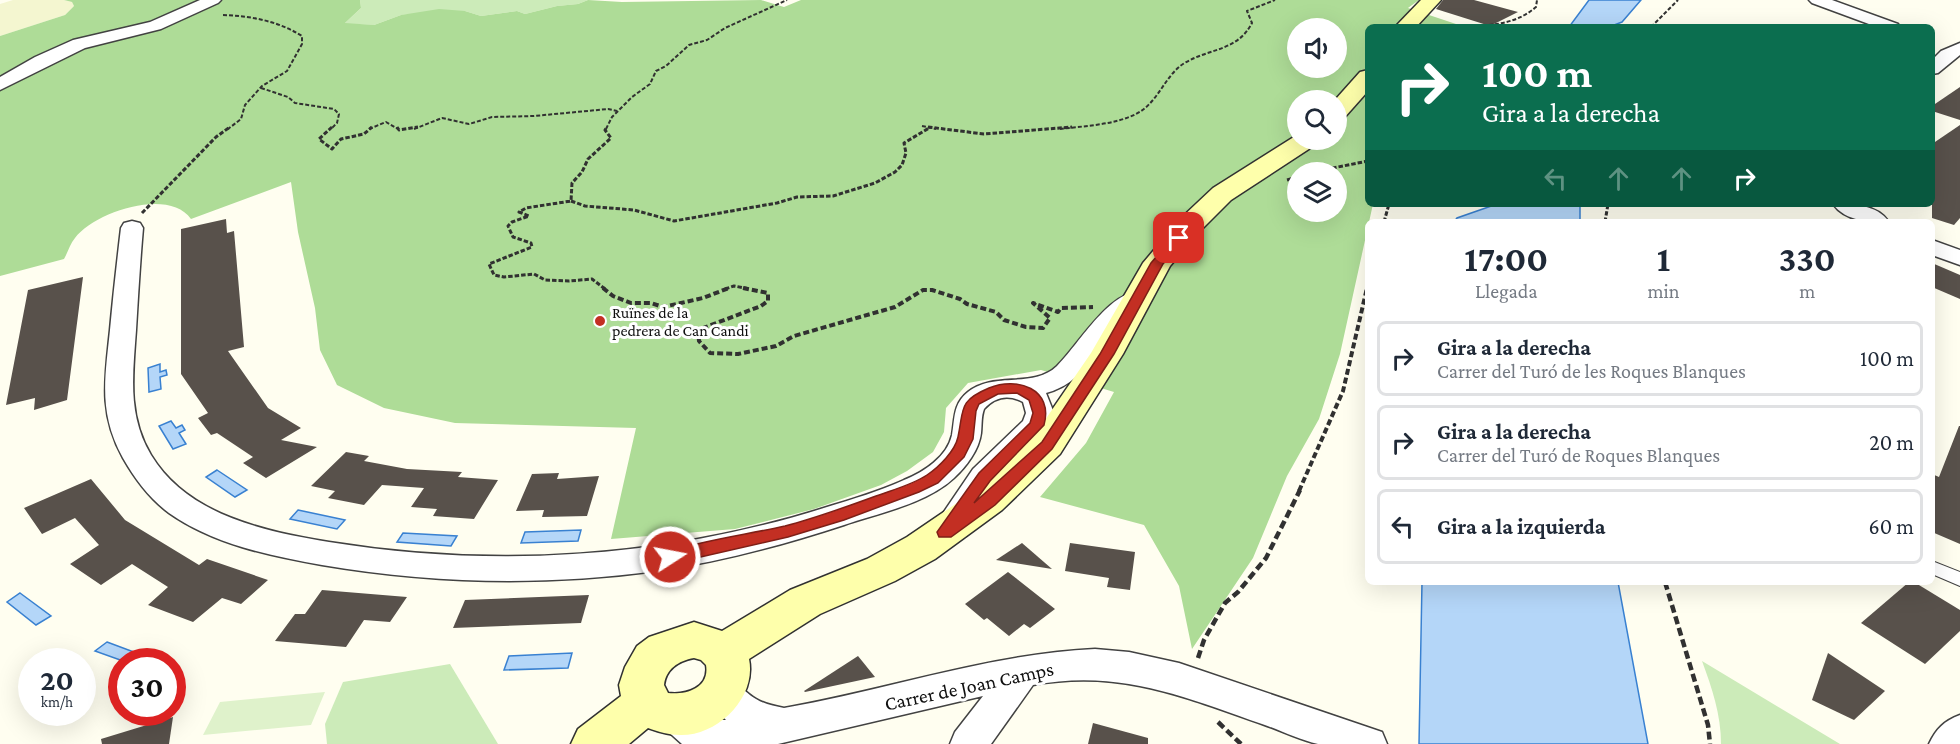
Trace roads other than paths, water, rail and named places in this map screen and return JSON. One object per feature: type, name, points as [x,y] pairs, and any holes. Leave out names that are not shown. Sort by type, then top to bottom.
[{"type":"street","points":[[0,85],[41,61],[79,44],[171,20],[213,0]]},
{"type":"street","points":[[1408,24],[1432,0]]},
{"type":"street","points":[[1817,0],[1884,24]]},
{"type":"street","points":[[1834,6],[1851,0]]},
{"type":"street","points":[[1935,43],[1949,52],[1935,66]]},
{"type":"street","points":[[1347,101],[1365,80]]},
{"type":"street","points":[[723,672],[706,642],[694,640],[682,642],[664,649],[650,661],[640,682],[641,693],[661,708],[690,714],[702,709],[723,672],[805,602],[881,570],[945,532],[989,501],[1047,445],[1107,354],[1132,303],[1157,263],[1190,225],[1217,199],[1291,150]]},
{"type":"street","points":[[1850,207],[1872,219]]},
{"type":"street","points":[[132,228],[118,395],[128,439],[151,478],[177,502],[202,518],[254,538],[336,556],[423,567],[556,570],[670,557],[778,533],[838,516],[932,479],[959,453],[965,439],[968,411],[974,401],[995,390],[1056,381],[1104,325],[1132,303]]},
{"type":"street","points":[[1935,248],[1960,258]]},
{"type":"street","points":[[1026,387],[1052,392],[1062,398],[1069,413]]},
{"type":"street","points":[[945,532],[984,477],[1036,425],[1040,413],[1038,404],[1026,387]]},
{"type":"street","name":"Carrer de Joan Camps","points":[[661,708],[698,734],[723,737],[750,736],[784,725],[1022,672],[1054,666],[1106,665],[1129,667],[1190,683],[1368,744]]},
{"type":"street","name":"Carrer de Joan Camps","points":[[723,672],[736,709],[759,719],[784,725]]},
{"type":"street","points":[[969,744],[1022,672]]},
{"type":"street","points":[[595,744],[661,708]]},
{"type":"street","points":[[1948,744],[1960,732]]},
{"type":"lane","points":[[1935,568],[1960,579]]},
{"type":"water","points":[[1589,0],[1641,0],[1622,22],[1617,24],[1571,24]]},
{"type":"water","points":[[1488,207],[1580,207],[1580,219],[1457,218]]},
{"type":"water","points":[[160,364],[160,372],[166,370],[167,375],[160,377],[161,389],[149,392],[148,368]]},
{"type":"water","points":[[171,421],[176,428],[182,425],[185,430],[179,433],[186,444],[173,449],[159,426]]},
{"type":"water","points":[[217,470],[247,490],[235,497],[206,477]]},
{"type":"water","points":[[298,510],[345,520],[337,529],[290,519]]},
{"type":"water","points":[[581,530],[578,541],[521,543],[525,532]]},
{"type":"water","points":[[403,533],[457,536],[451,546],[397,542]]},
{"type":"water","points":[[1422,585],[1619,585],[1648,744],[1419,744]]},
{"type":"water","points":[[20,593],[51,616],[36,625],[7,602]]},
{"type":"water","points":[[107,642],[123,648],[108,648],[108,656],[96,650]]},
{"type":"water","points":[[572,653],[568,668],[504,670],[509,656]]},
{"type":"place","name":"Ruïnes de la pedrera de Can Candi","points":[[600,321]]}]
